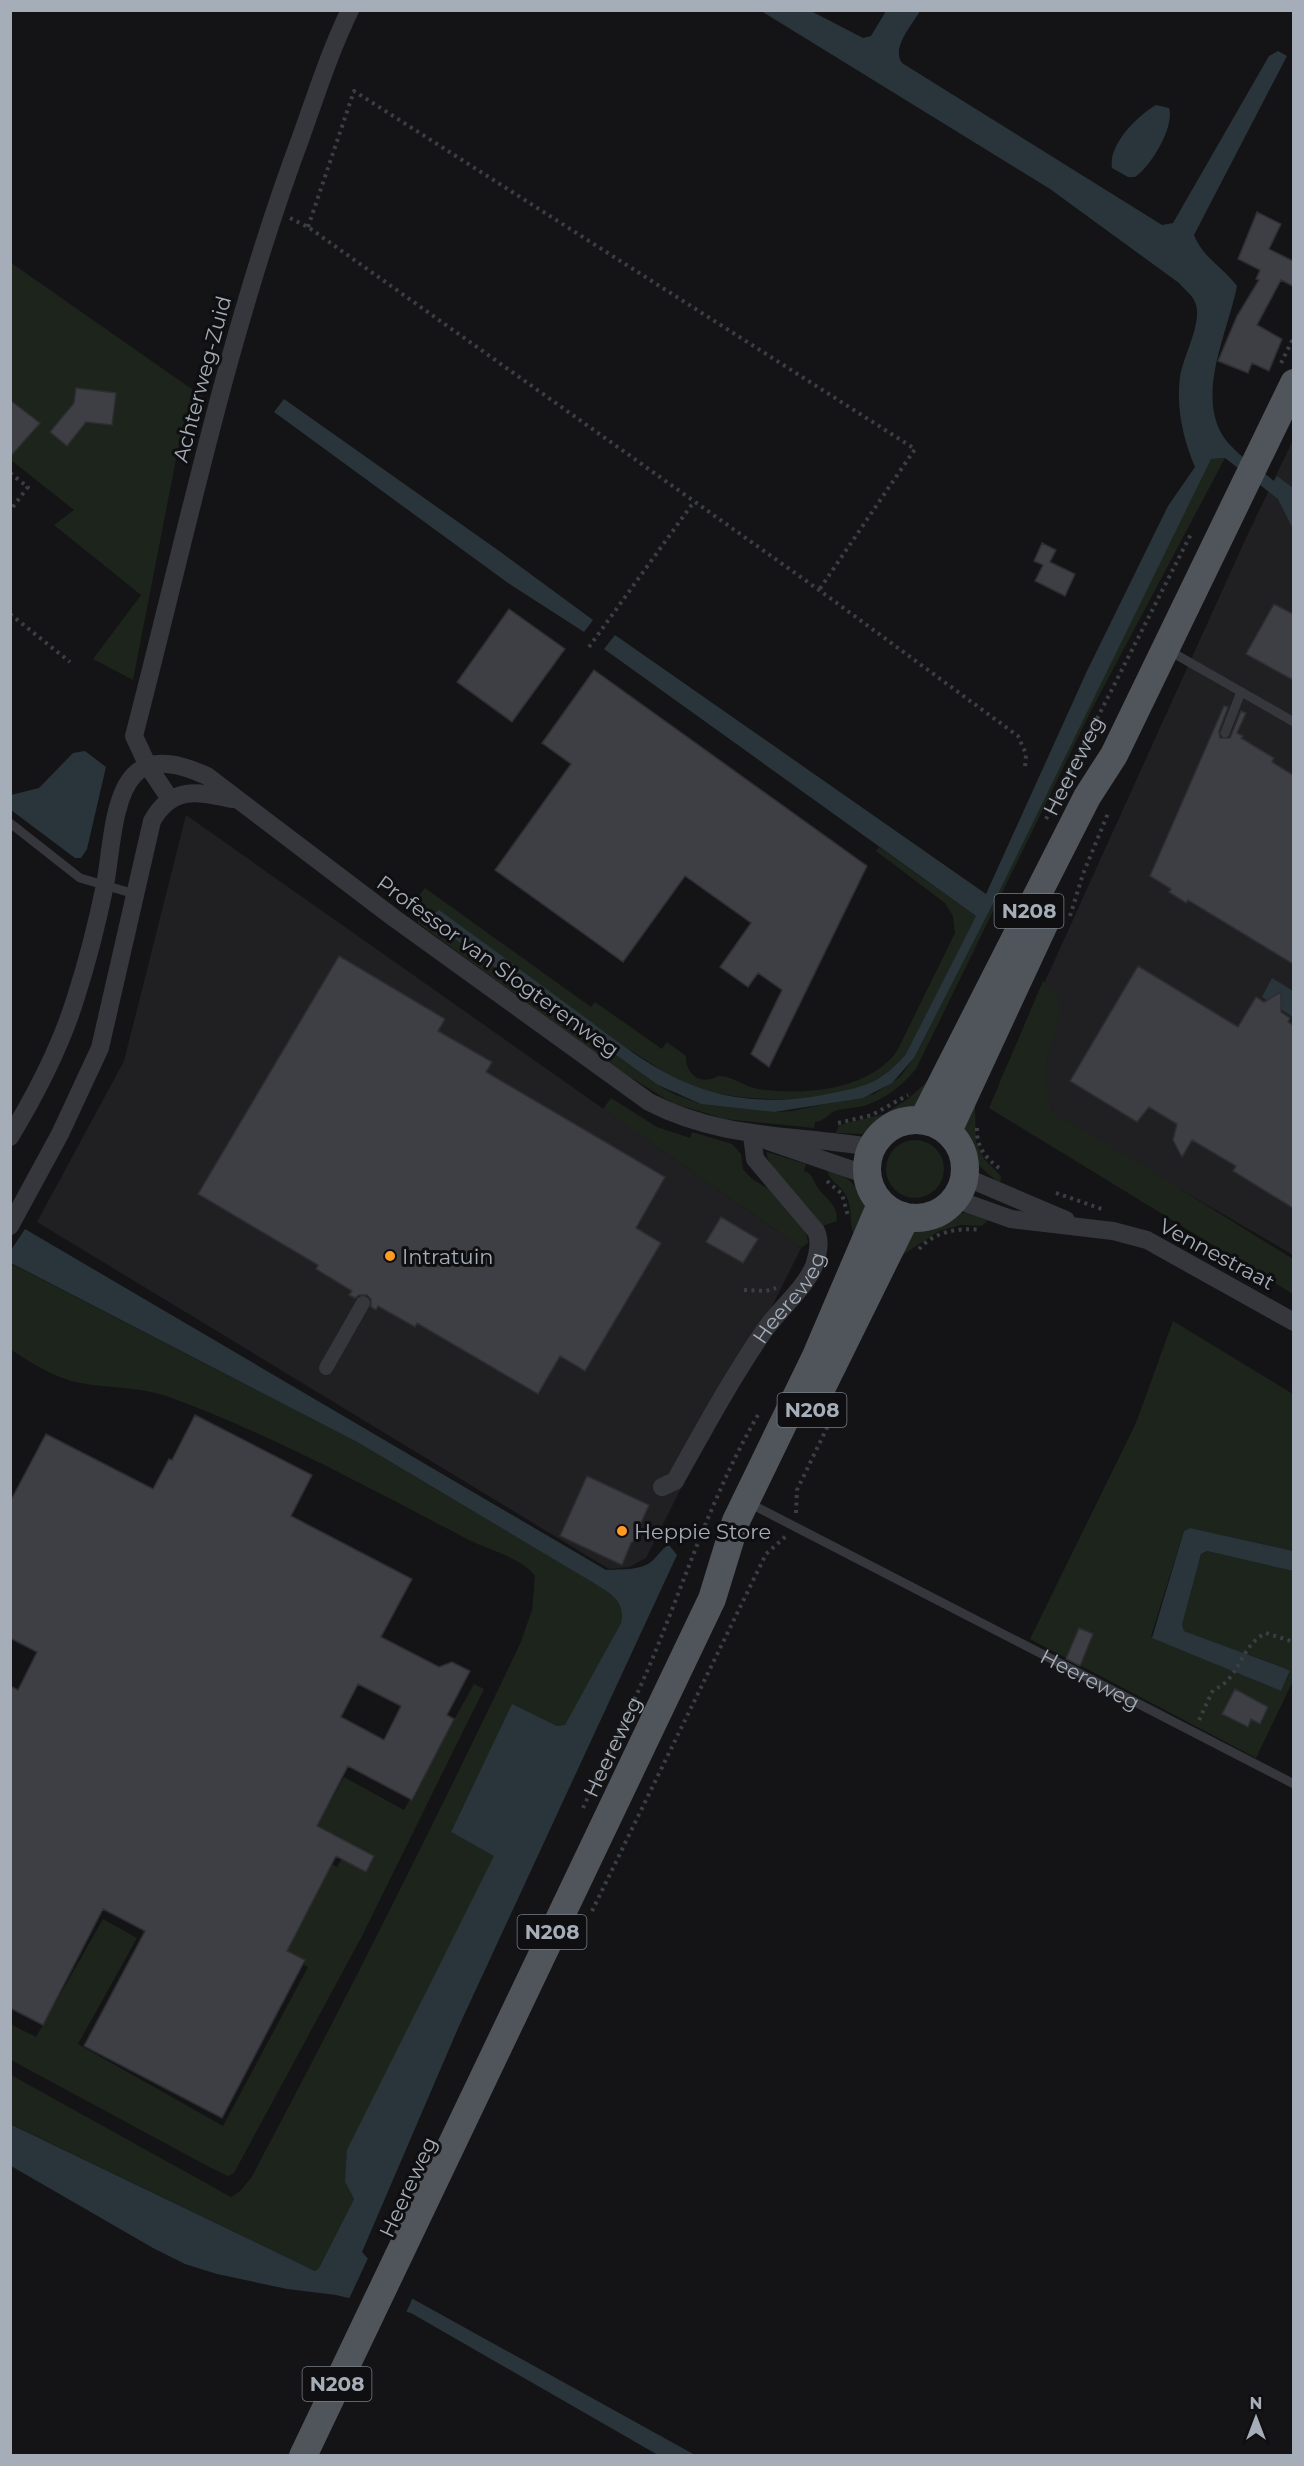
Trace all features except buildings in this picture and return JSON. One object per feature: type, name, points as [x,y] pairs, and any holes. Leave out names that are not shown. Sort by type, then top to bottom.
[{"type":"main road","name":"Heereweg","points":[[936,1125],[1100,804],[1114,755],[1293,383]]},
{"type":"main road","points":[[912,1119],[936,1125],[963,1152],[960,1188],[938,1213],[928,1217],[906,1217],[881,1204],[869,1186],[869,1161],[877,1138],[893,1125],[912,1119]]},
{"type":"main road","name":"Heereweg","points":[[303,2456],[712,1599],[737,1567],[755,1505],[881,1204]]},
{"type":"main road","name":"Heereweg","points":[[755,1505],[906,1217]]},
{"type":"street","name":"Achterweg-Zuid","points":[[170,799],[148,766],[134,736],[182,535],[274,209],[350,10]]},
{"type":"street","name":"Professor van Slogterenweg","points":[[148,766],[163,764],[192,769],[207,777],[234,800],[649,1102],[681,1118],[752,1135],[820,1161],[869,1161]]},
{"type":"street","points":[[10,1137],[53,1057],[75,1002],[105,887],[124,788],[135,774],[148,766]]},
{"type":"street","name":"Professor van Slogterenweg","points":[[170,799],[186,794],[202,793],[234,800]]},
{"type":"street","points":[[10,1226],[60,1134],[100,1048],[152,821],[159,808],[170,799]]},
{"type":"street","name":"Professor van Slogterenweg","points":[[752,1135],[825,1140],[869,1161]]},
{"type":"street","name":"Heereweg","points":[[662,1487],[675,1481],[765,1329],[803,1284],[813,1266],[819,1248],[820,1239],[816,1231],[755,1159],[752,1135]]},
{"type":"street","name":"Vennestraat","points":[[960,1188],[1011,1219],[1113,1231],[1148,1240],[1293,1322]]},
{"type":"street","name":"Vennestraat","points":[[960,1188],[1080,1226]]},
{"type":"street","points":[[326,1368],[363,1303]]},
{"type":"lane","points":[[1166,648],[1293,722]]},
{"type":"lane","points":[[1225,733],[1241,692]]},
{"type":"lane","points":[[10,823],[80,878],[135,894]]},
{"type":"lane","name":"Heereweg","points":[[755,1505],[791,1527],[1293,1784]]},
{"type":"path","points":[[819,590],[915,449],[354,91],[308,226],[819,590],[1018,736],[1026,754],[1025,768]]},
{"type":"path","points":[[10,473],[28,487],[12,508]]},
{"type":"path","points":[[589,647],[693,502]]},
{"type":"path","name":"Heereweg","points":[[1044,823],[1195,528]]},
{"type":"path","points":[[10,614],[70,662]]},
{"type":"path","points":[[825,1140],[838,1122],[872,1115],[889,1108],[913,1090]]},
{"type":"path","points":[[977,1120],[977,1137],[983,1155],[1009,1174]]},
{"type":"path","points":[[820,1161],[828,1183],[842,1194],[847,1205],[847,1226]]},
{"type":"path","points":[[911,1257],[938,1234],[963,1229],[986,1231]]},
{"type":"path","points":[[591,1913],[766,1554],[784,1538],[791,1527],[796,1512],[797,1490],[838,1404]]},
{"type":"path","name":"Heereweg","points":[[580,1814],[655,1651],[687,1565],[763,1407]]},
{"type":"path","points":[[1192,1732],[1213,1690],[1225,1685],[1254,1639],[1266,1633],[1293,1642]]},
{"type":"shaded area","points":[[761,11],[811,11],[863,38],[871,36],[886,11],[920,11],[901,44],[899,57],[902,63],[1162,225],[1173,223],[1269,56],[1278,51],[1287,56],[1194,235],[1208,256],[1237,286],[1215,371],[1214,413],[1221,432],[1234,449],[1274,481],[1277,476],[1293,488],[1293,529],[1278,499],[1225,458],[1211,459],[998,894],[914,1058],[892,1083],[863,1098],[774,1112],[701,1104],[658,1085],[430,921],[431,916],[439,910],[639,1057],[688,1084],[735,1097],[764,1100],[794,1099],[859,1087],[887,1073],[906,1054],[976,916],[604,649],[615,635],[986,894],[1087,671],[1168,506],[1195,467],[1182,423],[1179,389],[1182,368],[1195,327],[1197,308],[1194,300],[1179,283],[1050,189]]},
{"type":"shaded area","points":[[1156,105],[1169,108],[1170,116],[1165,135],[1148,165],[1135,177],[1128,177],[1112,168],[1115,150],[1125,132]]},
{"type":"shaded area","points":[[10,262],[206,399],[180,439],[133,680],[93,659],[141,595],[54,525],[74,510],[11,460]]},
{"type":"shaded area","points":[[284,399],[593,620],[584,632],[508,583],[274,412]]},
{"type":"shaded area","points":[[1293,440],[1293,1255],[999,1083],[1246,538]]},
{"type":"shaded area","points":[[1225,458],[1091,711],[916,1069],[899,1087],[885,1096],[863,1106],[835,1111],[815,1122],[814,1128],[725,1119],[672,1103],[619,1070],[418,923],[416,899],[425,888],[591,1007],[595,1002],[662,1049],[667,1042],[686,1056],[687,1066],[692,1074],[701,1079],[724,1076],[753,1088],[776,1091],[795,1092],[834,1087],[870,1074],[885,1064],[897,1051],[955,933],[953,916],[945,903],[876,851],[879,847],[976,916],[906,1055],[880,1080],[858,1089],[816,1097],[747,1098],[708,1091],[687,1083],[630,1050],[658,1085],[676,1095],[701,1104],[774,1112],[792,1111],[874,1094],[900,1077],[914,1058],[998,894],[1206,466],[1211,459]]},
{"type":"shaded area","points":[[85,751],[106,767],[87,849],[81,858],[75,858],[11,810],[11,795],[39,788],[73,753]]},
{"type":"shaded area","points":[[186,815],[801,1248],[646,1558],[629,1567],[609,1569],[37,1222],[124,1061]]},
{"type":"shaded area","points":[[1272,978],[1293,991],[1293,1017],[1262,997]]},
{"type":"shaded area","points":[[1043,981],[1058,1000],[1059,1010],[1046,1066],[1051,1112],[1293,1259],[1293,1294],[989,1108]]},
{"type":"shaded area","points":[[928,1081],[919,1104],[907,1111],[890,1117],[862,1134],[836,1133],[839,1125],[884,1114],[908,1099]]},
{"type":"shaded area","points":[[611,1098],[657,1127],[690,1138],[692,1132],[732,1144],[741,1154],[743,1169],[752,1179],[772,1191],[806,1229],[808,1243],[801,1248],[603,1109]]},
{"type":"shaded area","points":[[975,1104],[976,1143],[985,1160],[1001,1176],[1000,1184],[978,1165],[962,1128]]},
{"type":"shaded area","points":[[915,1140],[931,1145],[939,1153],[944,1169],[939,1185],[931,1193],[915,1198],[899,1193],[891,1185],[886,1169],[891,1153],[899,1145]]},
{"type":"shaded area","points":[[767,1152],[806,1164],[804,1171],[811,1175],[819,1190],[833,1205],[837,1221],[822,1226],[773,1168]]},
{"type":"shaded area","points":[[827,1170],[849,1180],[861,1197],[866,1212],[853,1233],[847,1199]]},
{"type":"shaded area","points":[[967,1212],[987,1216],[987,1221],[982,1226],[961,1225],[939,1231],[901,1256],[906,1236],[945,1217]]},
{"type":"shaded area","points":[[25,1229],[606,1570],[642,1566],[652,1561],[669,1545],[677,1555],[459,2026],[362,2252],[395,2289],[695,2455],[658,2455],[411,2313],[336,2295],[287,2289],[217,2274],[185,2264],[11,2166],[10,2124],[315,2271],[319,2268],[354,2199],[345,2182],[347,2150],[494,1856],[451,1832],[512,1704],[557,1726],[565,1725],[621,1623],[622,1615],[619,1603],[604,1590],[359,1443],[11,1263],[11,1250]]},
{"type":"shaded area","points":[[10,1263],[359,1443],[604,1590],[615,1598],[621,1608],[621,1623],[565,1725],[557,1726],[512,1705],[451,1832],[495,1856],[425,1994],[345,2182],[354,2199],[319,2268],[315,2271],[11,2124],[11,2075],[231,2197],[240,2191],[251,2178],[355,1979],[520,1644],[532,1610],[535,1576],[514,1559],[469,1540],[284,1445],[246,1428],[159,1394],[70,1381],[27,1360],[11,1350]]},
{"type":"shaded area","points":[[1173,1321],[1293,1394],[1293,1551],[1190,1528],[1184,1531],[1151,1636],[1281,1691],[1290,1672],[1284,1668],[1184,1631],[1182,1625],[1201,1554],[1207,1551],[1293,1571],[1293,1681],[1256,1758],[1030,1639],[1136,1423]]},
{"type":"shaded area","points":[[1190,1528],[1293,1551],[1293,1571],[1207,1551],[1201,1554],[1182,1625],[1184,1631],[1290,1671],[1281,1691],[1152,1638],[1184,1531]]},
{"type":"shaded area","points":[[474,1684],[484,1689],[362,1936],[234,2173],[228,2176],[213,2169],[11,2060],[10,2024],[36,2037],[103,1919],[137,1938],[78,2044],[223,2126],[308,1967],[275,1950],[325,1860],[337,1867],[350,1845],[317,1826],[344,1777],[404,1810]]},
{"type":"pier","points":[[369,2256],[396,2287],[414,2295],[405,2315],[348,2301]]},
{"type":"place","name":"Intratuin","points":[[390,1256]]},
{"type":"place","name":"Heppie Store","points":[[622,1531]]}]
